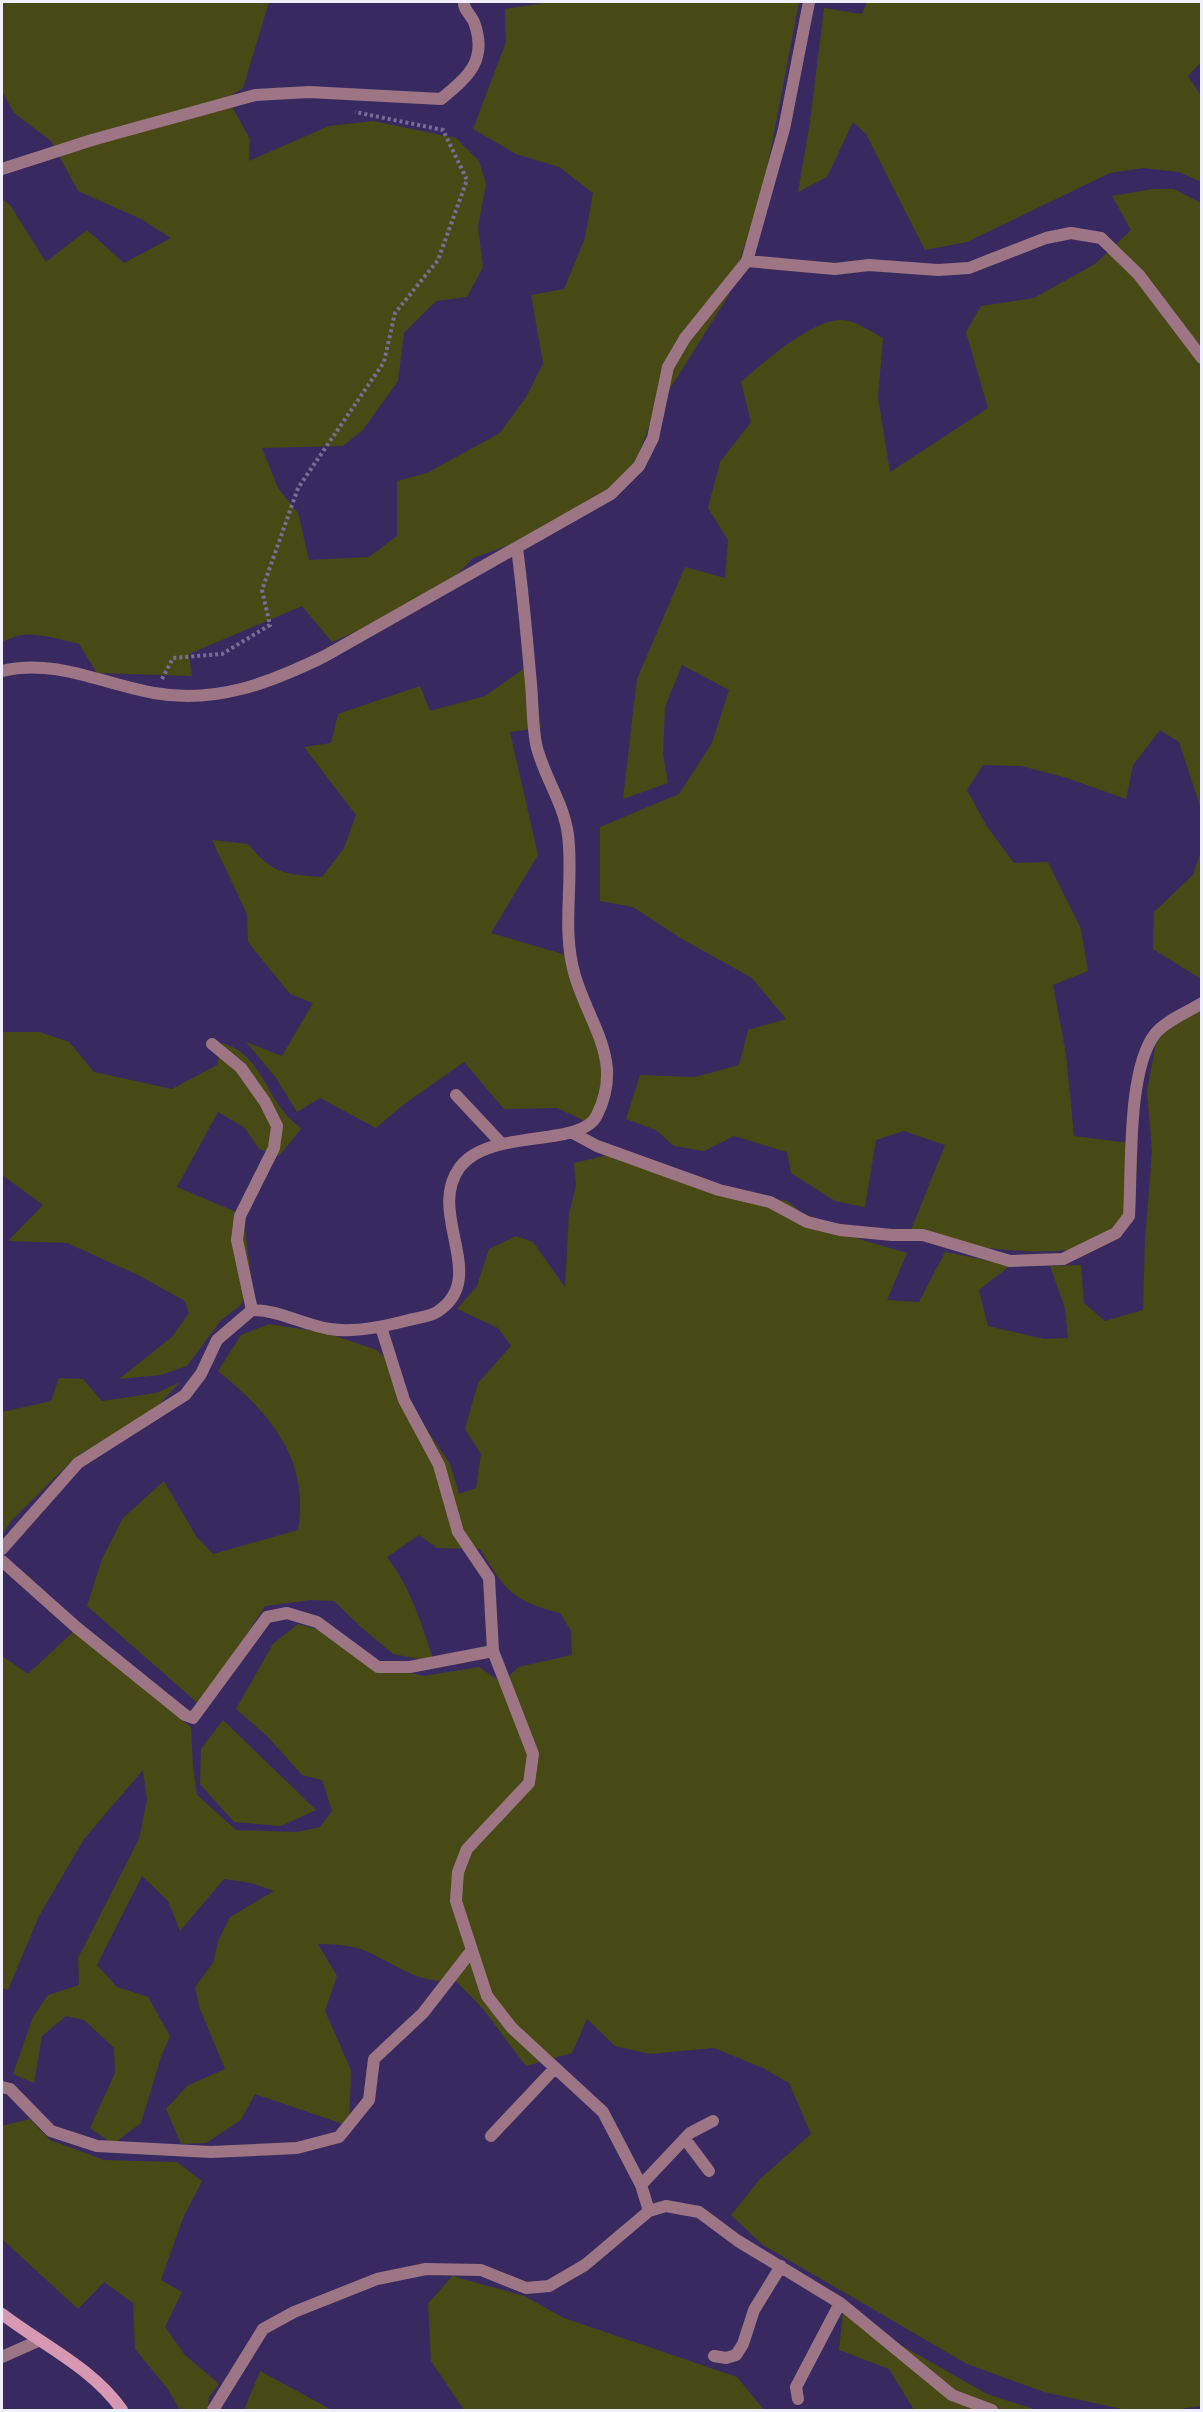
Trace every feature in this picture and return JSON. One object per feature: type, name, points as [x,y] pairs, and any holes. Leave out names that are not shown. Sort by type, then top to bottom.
[{"type":"main road","points":[[2,2314],[103,2387],[122,2410]]},
{"type":"street","points":[[2,169],[92,140],[255,95],[341,93],[441,99],[462,82],[476,65],[480,47],[474,23],[463,6],[464,2]]},
{"type":"street","points":[[2,671],[58,668],[154,693],[192,695],[234,693],[288,674],[611,494],[639,466],[653,438],[668,367],[685,338],[747,261],[784,129],[809,2]]},
{"type":"street","points":[[747,261],[835,269],[869,265],[938,270],[969,268],[1046,238],[1071,233],[1101,238],[1139,275],[1202,358]]},
{"type":"street","points":[[2,1549],[78,1464],[185,1395],[201,1374],[217,1340],[252,1310],[272,1310],[331,1329],[381,1327],[436,1313],[454,1294],[462,1264],[450,1225],[448,1190],[460,1167],[475,1152],[501,1143],[573,1132],[596,1118],[605,1090],[609,1063],[575,976],[567,941],[568,836],[560,803],[537,748],[517,548]]},
{"type":"street","points":[[573,1132],[597,1146],[719,1190],[770,1202],[807,1222],[840,1230],[892,1235],[923,1235],[1010,1261],[1063,1259],[1116,1233],[1129,1216],[1136,1090],[1144,1052],[1156,1032],[1202,1003]]},
{"type":"street","points":[[212,1044],[242,1068],[265,1102],[277,1126],[274,1148],[240,1216],[237,1240],[252,1310]]},
{"type":"street","points":[[456,1095],[501,1143]]},
{"type":"street","points":[[381,1327],[404,1400],[439,1466],[458,1532],[489,1578],[493,1651],[533,1754],[529,1783],[467,1849],[458,1872],[456,1901],[487,1996],[512,2028],[603,2112],[641,2185],[649,2211]]},
{"type":"street","points":[[2,1561],[76,1627],[185,1715],[193,1718],[267,1617],[288,1613],[317,1622],[378,1667],[410,1667],[493,1651]]},
{"type":"street","points":[[2,2087],[10,2089],[51,2131],[97,2146],[211,2152],[297,2148],[339,2137],[369,2100],[374,2059],[423,2013],[472,1950]]},
{"type":"street","points":[[491,2136],[555,2068]]},
{"type":"street","points":[[641,2185],[685,2139],[713,2121]]},
{"type":"street","points":[[685,2139],[709,2171]]},
{"type":"street","points":[[213,2410],[263,2328],[294,2312],[377,2279],[426,2270],[481,2270],[526,2288],[549,2286],[585,2265],[649,2211],[666,2206],[699,2212],[738,2241],[840,2302],[952,2395],[992,2410]]},
{"type":"street","points":[[714,2356],[726,2358],[736,2355],[743,2344],[754,2310],[781,2266]]},
{"type":"street","points":[[798,2399],[796,2387],[840,2302]]},
{"type":"street","points":[[2,2357],[12,2355],[38,2341]]},
{"type":"path","points":[[154,693],[173,658],[222,654],[270,625],[262,590],[298,488],[384,362],[395,313],[438,260],[468,180],[443,130],[351,111]]},
{"type":"green space","points":[[2,2],[269,2],[243,88],[227,98],[250,139],[249,161],[329,126],[373,121],[456,138],[479,161],[486,184],[478,227],[483,267],[467,297],[436,301],[404,333],[398,381],[363,430],[343,446],[262,448],[278,488],[298,513],[309,560],[369,557],[397,536],[397,481],[427,473],[500,433],[527,396],[543,363],[531,295],[564,289],[585,238],[593,193],[559,167],[516,154],[473,129],[506,42],[505,9],[551,2],[799,2],[765,180],[729,295],[654,414],[632,471],[604,502],[546,532],[473,558],[437,596],[332,642],[302,606],[189,654],[192,676],[97,673],[79,644],[39,635],[10,638],[2,643],[2,199],[10,205],[46,262],[87,230],[124,263],[171,238],[141,219],[78,191],[51,141],[14,113],[2,91]]},
{"type":"green space","points":[[867,2],[1201,2],[1201,62],[1188,76],[1201,96],[1201,182],[1179,172],[1143,168],[1110,173],[967,242],[925,250],[866,134],[853,122],[827,177],[798,192],[810,122],[824,8],[862,14]]},
{"type":"green space","points":[[1153,189],[1174,189],[1201,203],[1201,809],[1179,742],[1160,730],[1133,765],[1126,799],[1064,777],[1021,766],[983,765],[967,790],[986,825],[1014,863],[1048,862],[1081,929],[1088,971],[1053,985],[1066,1054],[1074,1136],[1138,1144],[1133,1200],[1120,1229],[1102,1241],[1078,1248],[1019,1251],[957,1244],[909,1235],[945,1145],[904,1131],[876,1140],[865,1207],[835,1201],[791,1173],[787,1152],[734,1136],[704,1151],[674,1146],[656,1130],[626,1119],[640,1075],[695,1077],[739,1065],[748,1030],[786,1019],[752,978],[682,939],[633,907],[600,901],[600,827],[679,794],[712,743],[729,690],[682,665],[665,707],[663,754],[668,783],[623,799],[637,679],[685,567],[725,578],[728,540],[708,508],[720,462],[751,422],[741,382],[792,341],[823,324],[837,320],[849,321],[883,338],[878,397],[890,472],[988,408],[966,332],[981,306],[1034,298],[1095,264],[1131,230],[1112,196]]},
{"type":"green space","points":[[532,663],[541,728],[510,732],[538,855],[491,933],[573,957],[614,1070],[609,1098],[585,1121],[557,1108],[504,1109],[464,1062],[403,1105],[376,1128],[320,1098],[297,1112],[276,1078],[246,1042],[282,1056],[313,1003],[290,994],[248,942],[247,914],[212,840],[248,844],[272,867],[280,871],[322,877],[344,848],[356,815],[304,747],[331,743],[338,714],[420,686],[430,711],[485,696]]},
{"type":"green space","points":[[1201,851],[1202,979],[1153,949],[1154,912],[1193,875]]},
{"type":"green space","points":[[1201,1003],[1201,2406],[1173,2410],[1126,2410],[1044,2392],[967,2364],[763,2245],[731,2215],[759,2180],[811,2134],[789,2083],[763,2068],[714,2048],[650,2054],[615,2046],[587,2019],[572,2053],[526,2066],[484,2010],[454,1979],[430,1980],[406,1972],[361,1949],[318,1944],[337,1976],[325,2011],[351,2070],[349,2126],[255,2094],[241,2120],[206,2143],[181,2144],[166,2109],[187,2086],[225,2069],[200,2009],[195,1987],[213,1963],[219,1939],[230,1917],[274,1891],[251,1883],[224,1879],[180,1931],[168,1901],[142,1876],[97,1965],[117,1987],[148,1997],[170,2036],[161,2057],[141,2123],[113,2144],[90,2128],[115,2073],[114,2048],[84,2020],[66,2016],[42,2036],[34,2083],[13,2074],[33,2017],[48,1995],[79,1985],[78,1958],[139,1839],[147,1800],[143,1770],[84,1839],[39,1916],[8,1990],[2,1988],[2,1656],[28,1674],[74,1631],[191,1727],[197,1795],[236,1830],[297,1832],[320,1827],[332,1811],[322,1780],[302,1775],[267,1736],[236,1709],[273,1644],[298,1624],[330,1633],[379,1666],[424,1676],[479,1667],[502,1683],[518,1667],[572,1655],[571,1631],[560,1613],[531,1604],[511,1592],[496,1575],[480,1549],[437,1548],[419,1535],[387,1557],[409,1594],[434,1662],[393,1654],[334,1601],[311,1600],[265,1606],[201,1706],[87,1606],[102,1559],[123,1518],[164,1481],[196,1536],[213,1554],[298,1530],[300,1505],[298,1481],[292,1460],[282,1440],[254,1404],[218,1371],[241,1335],[269,1324],[326,1333],[377,1350],[391,1364],[419,1418],[450,1464],[459,1494],[476,1488],[481,1454],[465,1429],[478,1383],[511,1346],[498,1328],[457,1309],[477,1286],[489,1249],[516,1236],[533,1242],[565,1287],[569,1214],[576,1186],[574,1163],[621,1152],[746,1195],[787,1201],[803,1213],[862,1240],[907,1253],[887,1300],[919,1302],[945,1252],[1011,1265],[979,1290],[988,1326],[1044,1339],[1068,1338],[1065,1308],[1050,1266],[1081,1265],[1084,1303],[1105,1321],[1143,1310],[1145,1240],[1152,1151],[1147,1091],[1156,1043],[1173,1021]]},
{"type":"green space","points":[[2,1032],[40,1032],[69,1042],[94,1072],[172,1089],[217,1065],[222,1043],[244,1054],[259,1072],[284,1112],[301,1129],[279,1156],[259,1149],[245,1128],[218,1112],[177,1187],[243,1215],[251,1275],[241,1305],[221,1320],[187,1366],[161,1375],[119,1379],[172,1337],[189,1313],[185,1301],[138,1275],[67,1243],[8,1241],[43,1205],[2,1175]]},
{"type":"green space","points":[[59,1378],[83,1379],[102,1401],[156,1393],[180,1382],[148,1417],[78,1455],[12,1520],[2,1535],[2,1412],[51,1401]]},
{"type":"green space","points":[[223,1720],[316,1810],[281,1826],[234,1822],[200,1784],[201,1749]]},
{"type":"green space","points":[[30,2119],[50,2140],[104,2160],[177,2162],[202,2181],[183,2218],[161,2280],[182,2292],[165,2327],[185,2355],[219,2384],[209,2397],[208,2410],[180,2410],[167,2388],[135,2349],[133,2303],[104,2282],[78,2309],[2,2239],[2,2126]]},
{"type":"green space","points":[[452,2276],[524,2296],[564,2318],[737,2377],[764,2410],[464,2410],[431,2361],[428,2304]]},
{"type":"green space","points":[[843,2312],[987,2394],[1037,2410],[914,2410],[889,2369],[839,2350]]},
{"type":"green space","points":[[260,2371],[332,2410],[244,2410]]}]
